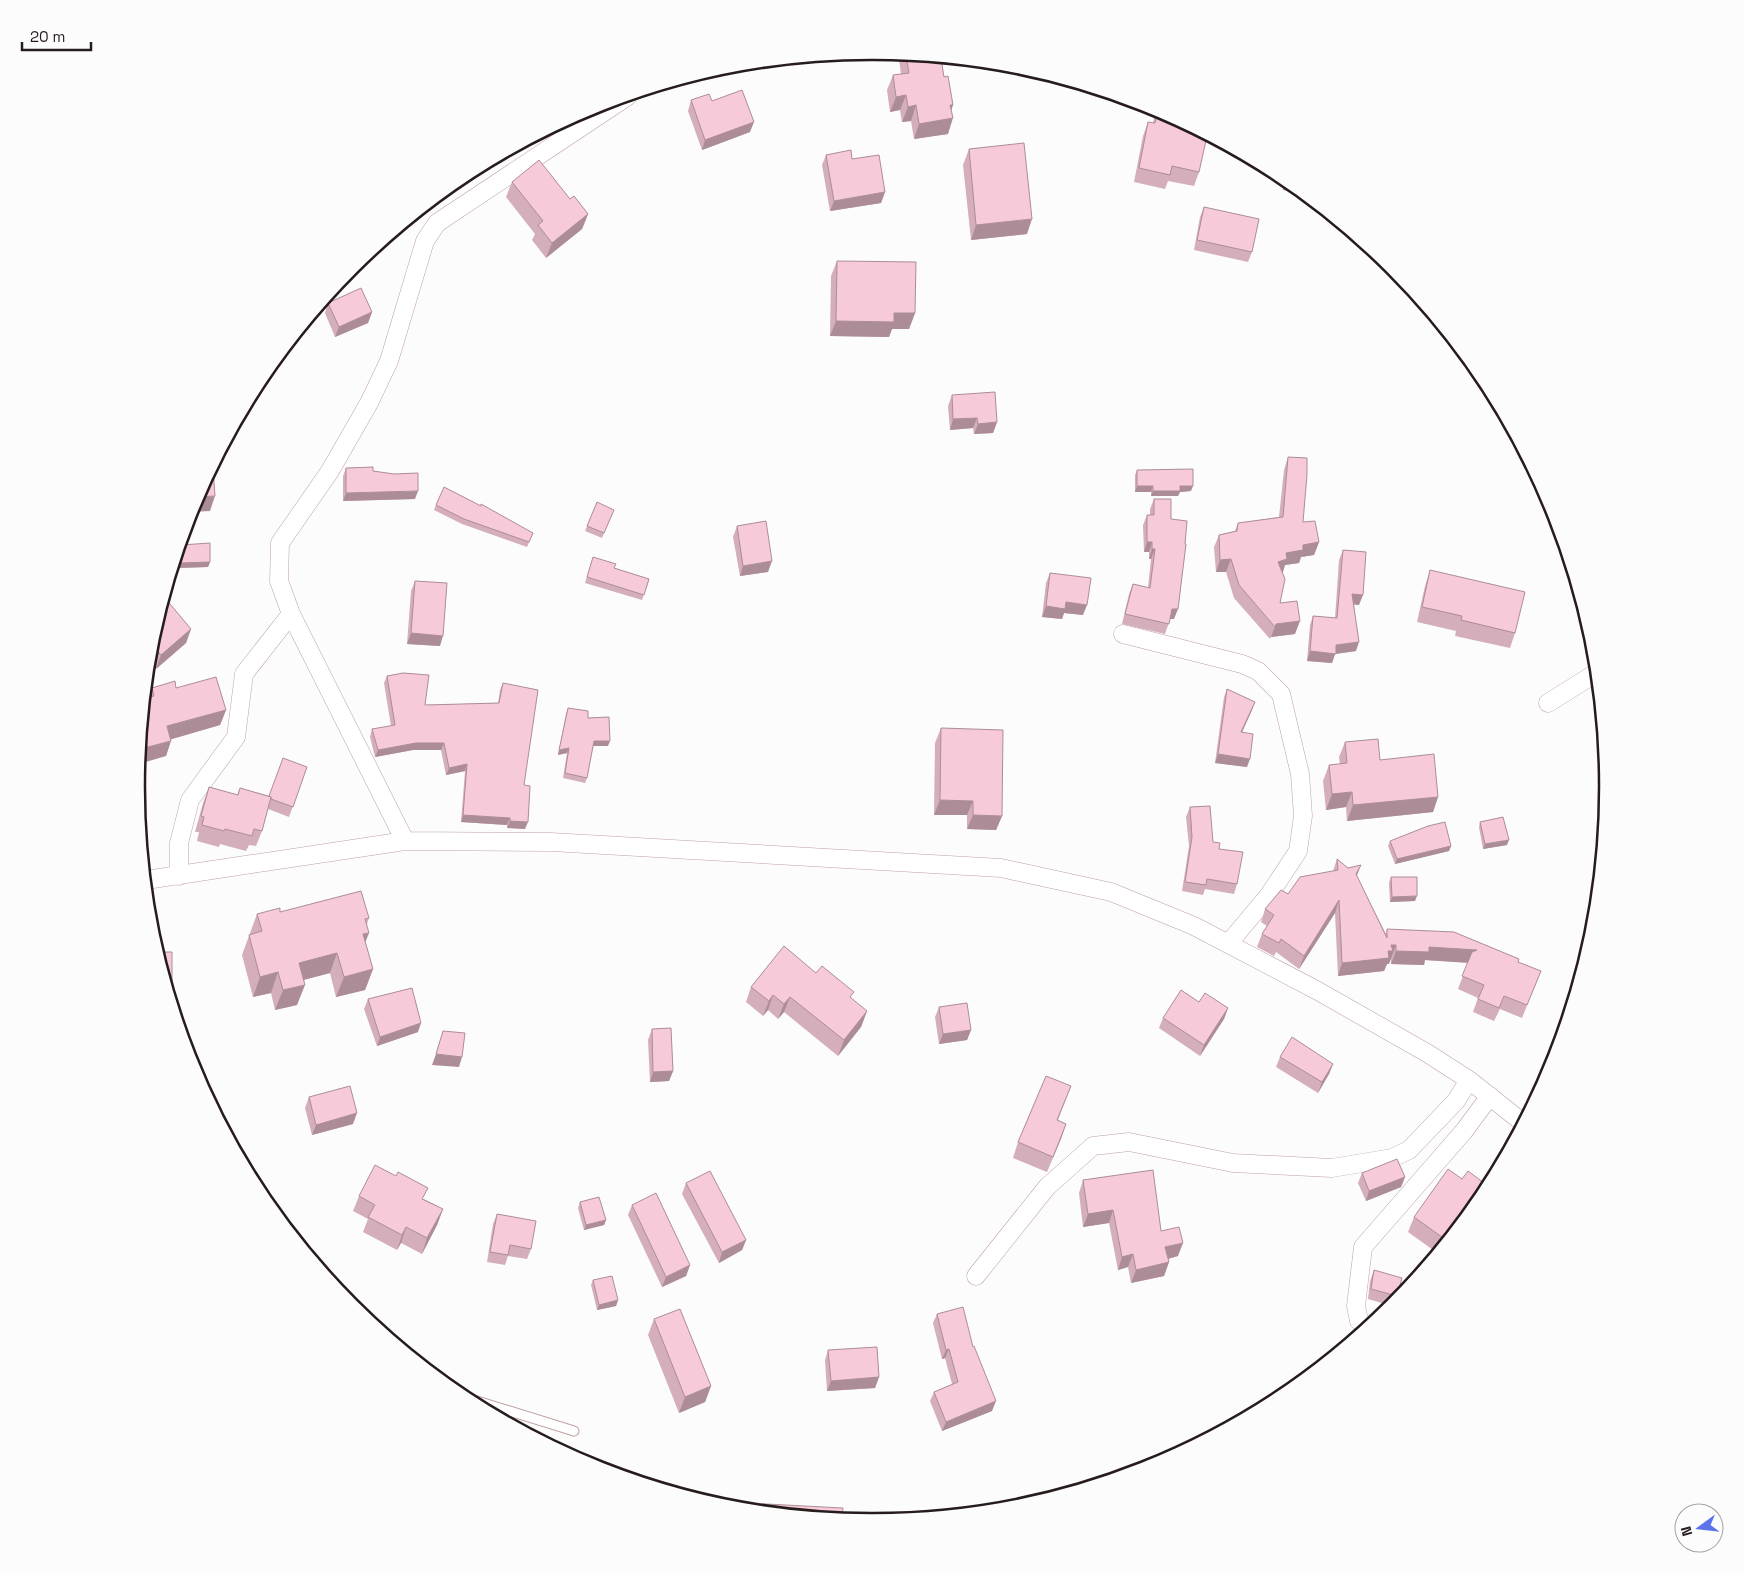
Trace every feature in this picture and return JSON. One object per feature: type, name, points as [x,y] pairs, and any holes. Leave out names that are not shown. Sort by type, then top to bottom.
[{"type":"street","points":[[405,841],[291,614],[279,581],[280,543],[330,471],[369,403],[389,361],[425,241],[437,223],[606,111]]},
{"type":"street","points":[[179,876],[179,843],[190,800],[236,737],[244,674],[291,614]]},
{"type":"street","points":[[1123,634],[1242,664],[1258,670],[1281,694],[1300,774],[1303,816],[1298,852],[1269,895],[1228,944]]},
{"type":"street","points":[[1548,702],[1590,677]]},
{"type":"street","points":[[152,879],[405,841],[551,842],[1001,868],[1111,892],[1194,926],[1318,991],[1427,1053],[1469,1080],[1518,1119]]},
{"type":"street","points":[[976,1276],[1046,1186],[1093,1146],[1129,1142],[1233,1163],[1332,1168],[1392,1158],[1410,1150],[1456,1101],[1469,1080]]},
{"type":"street","points":[[1362,1323],[1359,1321],[1356,1306],[1364,1247],[1464,1131],[1490,1096]]},
{"type":"lane","points":[[492,1406],[574,1431]]},
{"type":"building","points":[[907,61],[942,64],[944,77],[948,76],[953,105],[950,105],[953,118],[919,124],[916,105],[908,107],[906,95],[896,97],[893,75],[909,73]]},
{"type":"building","points":[[742,90],[754,122],[705,140],[691,100],[709,94],[712,101]]},
{"type":"building","points":[[1156,118],[1206,142],[1199,172],[1172,166],[1170,175],[1139,168],[1148,122],[1155,123]]},
{"type":"building","points":[[1024,143],[1032,219],[976,225],[969,149]]},
{"type":"building","points":[[851,150],[852,159],[879,155],[885,192],[834,201],[826,155]]},
{"type":"building","points":[[539,160],[570,199],[574,196],[588,214],[552,243],[538,225],[543,221],[512,182]]},
{"type":"building","points":[[1204,207],[1259,219],[1252,252],[1197,240]]},
{"type":"building","points":[[837,261],[916,262],[915,313],[894,313],[894,322],[836,321]]},
{"type":"building","points":[[361,288],[372,312],[339,327],[329,304]]},
{"type":"building","points":[[995,392],[997,422],[978,424],[977,418],[953,419],[952,395]]},
{"type":"building","points":[[1288,457],[1307,458],[1303,522],[1315,521],[1319,542],[1303,545],[1303,550],[1286,553],[1287,559],[1278,562],[1285,579],[1280,603],[1297,601],[1300,621],[1276,624],[1275,627],[1239,585],[1231,559],[1220,560],[1219,535],[1237,531],[1238,523],[1283,517]]},
{"type":"building","points":[[373,467],[373,471],[394,474],[418,473],[418,491],[346,493],[346,468]]},
{"type":"building","points":[[1193,469],[1193,486],[1180,486],[1180,491],[1153,491],[1153,486],[1137,486],[1137,470]]},
{"type":"building","points":[[214,479],[215,496],[206,496]]},
{"type":"building","points":[[444,487],[481,506],[481,504],[533,533],[529,542],[464,519],[436,505]]},
{"type":"building","points":[[1154,499],[1171,499],[1171,519],[1187,521],[1178,609],[1172,609],[1169,624],[1125,614],[1133,584],[1150,588],[1155,549],[1152,549],[1152,542],[1147,542],[1147,515],[1154,515]]},
{"type":"building","points":[[597,502],[614,510],[604,533],[587,526]]},
{"type":"building","points":[[766,521],[772,561],[743,566],[737,526]]},
{"type":"building","points":[[210,543],[210,562],[181,563],[187,545]]},
{"type":"building","points":[[1343,550],[1366,552],[1363,595],[1352,594],[1359,642],[1336,645],[1336,654],[1310,651],[1313,616],[1337,618]]},
{"type":"building","points":[[593,557],[616,564],[614,568],[649,579],[644,595],[587,577]]},
{"type":"building","points":[[1430,570],[1525,592],[1515,633],[1461,620],[1462,616],[1422,607]]},
{"type":"building","points":[[1050,573],[1091,578],[1087,605],[1066,602],[1065,609],[1046,606]]},
{"type":"building","points":[[415,581],[447,583],[443,636],[411,633]]},
{"type":"building","points":[[169,603],[191,629],[161,655],[158,652],[159,645]]},
{"type":"building","points":[[403,673],[429,675],[425,705],[499,703],[503,683],[538,690],[524,785],[530,786],[528,822],[510,821],[510,818],[463,815],[467,764],[449,768],[444,743],[416,743],[378,750],[372,729],[395,725],[387,676]]},
{"type":"building","points":[[216,677],[226,710],[167,726],[171,741],[147,747],[152,697],[154,696],[153,688],[175,681],[176,688]]},
{"type":"building","points":[[1227,689],[1255,702],[1241,732],[1253,734],[1250,759],[1218,754]]},
{"type":"building","points":[[568,708],[588,711],[588,718],[609,717],[610,741],[594,741],[587,778],[565,773],[569,748],[559,750]]},
{"type":"building","points":[[941,728],[1003,730],[1002,816],[973,815],[973,801],[940,800]]},
{"type":"building","points":[[1378,739],[1380,760],[1434,754],[1438,797],[1353,805],[1352,792],[1332,794],[1329,765],[1347,763],[1345,742]]},
{"type":"building","points":[[283,758],[307,767],[293,807],[271,799],[269,796]]},
{"type":"building","points":[[209,787],[238,795],[240,788],[271,797],[262,831],[254,829],[252,836],[202,825],[204,817],[201,816]]},
{"type":"building","points":[[1210,806],[1213,842],[1220,843],[1219,849],[1243,852],[1237,884],[1207,879],[1206,885],[1185,882],[1192,837],[1190,807]]},
{"type":"building","points":[[1503,817],[1509,840],[1485,844],[1480,822]]},
{"type":"building","points":[[1445,822],[1451,846],[1397,859],[1390,841],[1428,826]]},
{"type":"building","points":[[1337,859],[1348,868],[1361,865],[1356,874],[1387,938],[1387,929],[1454,932],[1519,959],[1518,962],[1541,971],[1527,1005],[1504,996],[1499,1008],[1478,999],[1484,985],[1462,976],[1472,952],[1477,950],[1429,947],[1429,952],[1396,951],[1396,945],[1391,945],[1393,951],[1388,951],[1389,958],[1342,963],[1339,900],[1304,956],[1281,939],[1279,943],[1262,934],[1274,915],[1265,909],[1281,890],[1288,894],[1300,877],[1338,870]]},
{"type":"building","points":[[1391,877],[1417,877],[1417,896],[1392,897]]},
{"type":"building","points":[[361,891],[369,918],[365,919],[369,933],[363,934],[373,969],[344,977],[337,953],[299,963],[305,985],[283,990],[278,972],[260,977],[249,935],[262,931],[257,914],[280,908],[280,912]]},
{"type":"building","points":[[784,946],[816,973],[822,966],[854,992],[850,997],[867,1011],[844,1040],[790,997],[784,1004],[773,995],[769,1001],[751,987]]},
{"type":"building","points":[[165,952],[172,952],[172,981]]},
{"type":"building","points":[[412,988],[421,1023],[380,1037],[368,999]]},
{"type":"building","points":[[1181,990],[1199,1002],[1205,993],[1228,1008],[1204,1045],[1163,1018]]},
{"type":"building","points":[[967,1003],[971,1030],[943,1034],[939,1007]]},
{"type":"building","points":[[671,1028],[673,1071],[653,1072],[652,1029]]},
{"type":"building","points":[[443,1031],[465,1033],[462,1057],[436,1054]]},
{"type":"building","points":[[1292,1037],[1333,1064],[1322,1082],[1280,1057]]},
{"type":"building","points":[[1046,1076],[1071,1086],[1057,1120],[1066,1124],[1053,1157],[1018,1142]]},
{"type":"building","points":[[350,1086],[357,1113],[316,1125],[309,1097]]},
{"type":"building","points":[[1397,1159],[1405,1177],[1369,1191],[1362,1173]]},
{"type":"building","points":[[375,1165],[396,1176],[398,1172],[428,1188],[422,1199],[443,1209],[427,1238],[406,1227],[402,1235],[368,1217],[375,1205],[359,1196]]},
{"type":"building","points":[[1448,1169],[1462,1179],[1468,1171],[1482,1181],[1442,1237],[1414,1217]]},
{"type":"building","points":[[1153,1170],[1161,1231],[1179,1227],[1183,1243],[1165,1247],[1169,1262],[1136,1270],[1133,1254],[1122,1257],[1113,1210],[1088,1214],[1083,1180]]},
{"type":"building","points":[[710,1171],[746,1240],[722,1252],[686,1183]]},
{"type":"building","points":[[656,1193],[690,1265],[666,1277],[632,1205]]},
{"type":"building","points":[[599,1197],[606,1220],[586,1225],[580,1202]]},
{"type":"building","points":[[497,1214],[536,1221],[531,1249],[510,1245],[508,1255],[490,1252]]},
{"type":"building","points":[[1374,1270],[1402,1278],[1400,1285],[1391,1294],[1371,1289]]},
{"type":"building","points":[[612,1276],[618,1300],[599,1305],[593,1280]]},
{"type":"building","points":[[963,1307],[973,1347],[996,1401],[946,1422],[934,1392],[958,1382],[949,1349],[946,1350],[937,1314]]},
{"type":"building","points":[[680,1309],[711,1386],[685,1397],[654,1319]]},
{"type":"building","points":[[877,1347],[879,1377],[831,1381],[828,1350]]},
{"type":"building","points":[[756,1503],[843,1508],[843,1512],[824,1511]]}]
